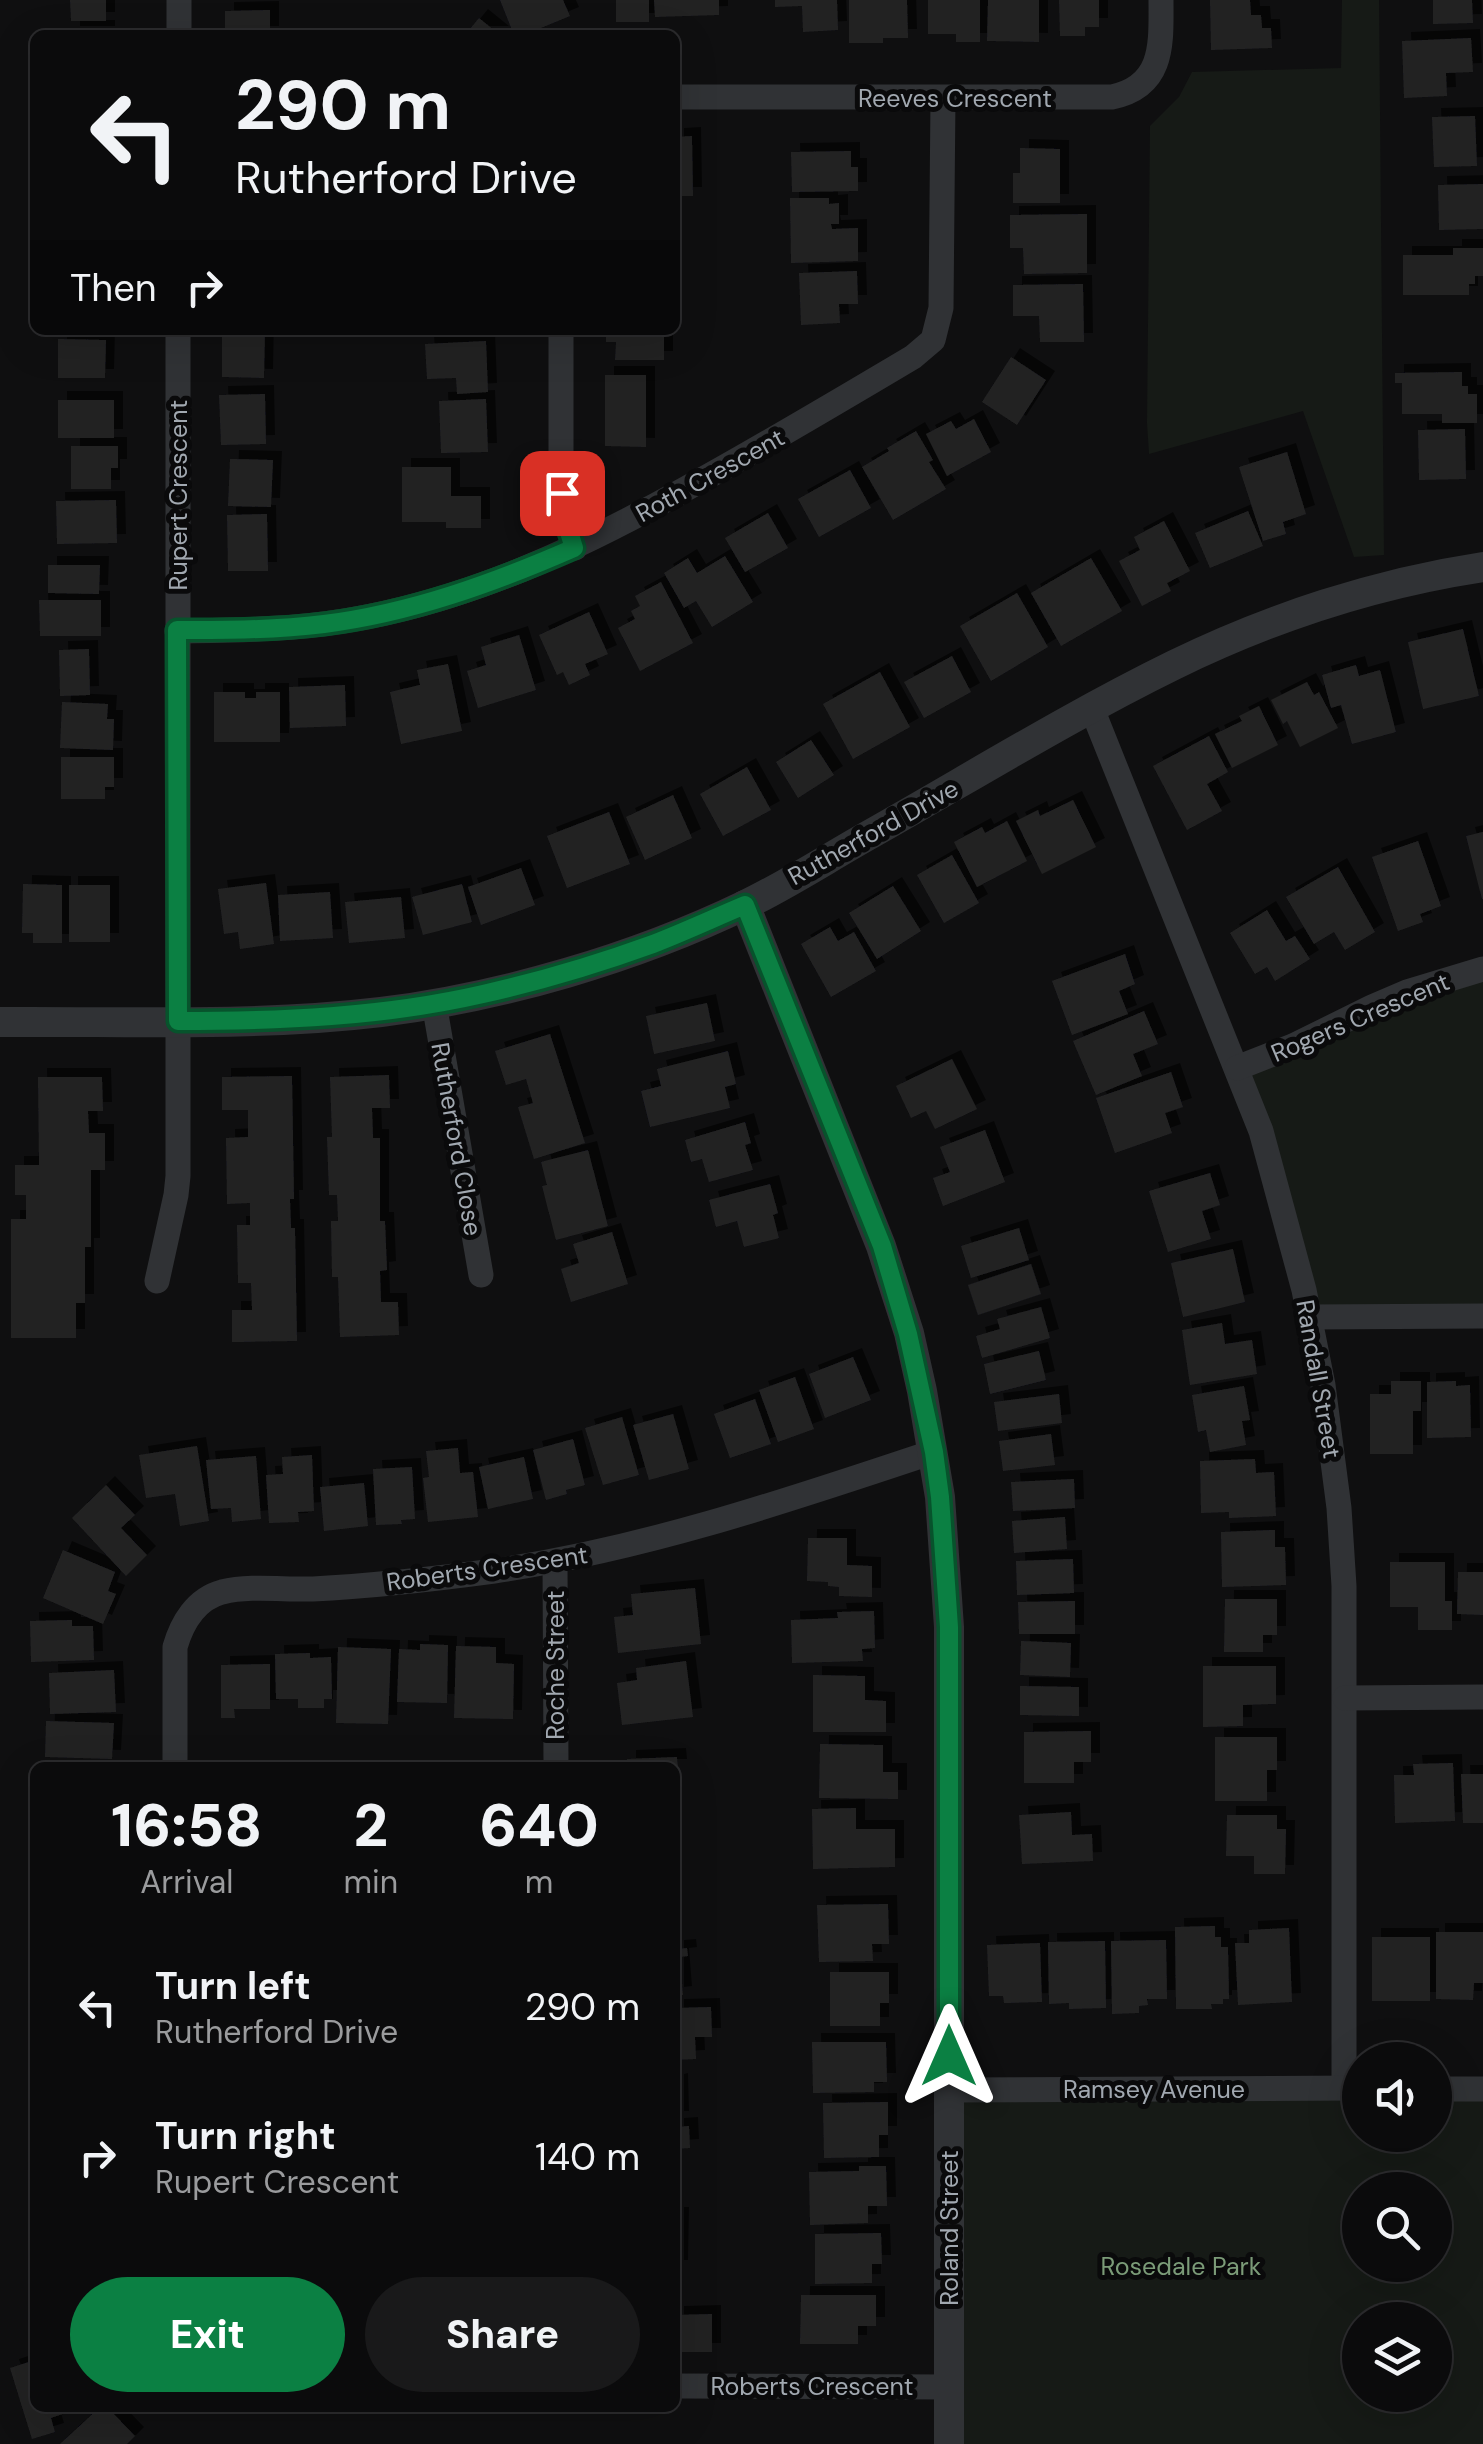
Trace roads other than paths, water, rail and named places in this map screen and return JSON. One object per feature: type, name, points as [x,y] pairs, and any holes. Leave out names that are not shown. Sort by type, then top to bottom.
[{"type":"street","points":[[179,0],[179,30]]},
{"type":"street","name":"Reeves Crescent","points":[[680,97],[1096,99],[1126,94],[1150,73],[1159,57],[1161,0]]},
{"type":"street","name":"Roth Crescent","points":[[177,630],[296,627],[370,616],[460,593],[531,568],[754,452],[913,358],[932,340],[941,308],[943,98]]},
{"type":"street","name":"Rupert Crescent","points":[[157,1281],[178,1176],[178,335]]},
{"type":"street","points":[[561,335],[562,493],[574,548]]},
{"type":"street","name":"Rutherford Drive","points":[[0,1022],[261,1021],[382,1012],[518,986],[573,970],[654,943],[745,905],[1092,709],[1174,665],[1250,631],[1424,577],[1483,567]]},
{"type":"street","name":"Randall Street","points":[[1092,709],[1261,1131],[1310,1317],[1339,1508],[1344,1586],[1351,2042]]},
{"type":"street","name":"Roland Street","points":[[745,905],[882,1246],[908,1334],[940,1497],[949,1627],[948,2444]]},
{"type":"street","name":"Rogers Crescent","points":[[1237,1068],[1407,992],[1483,968]]},
{"type":"street","name":"Rutherford Close","points":[[434,1004],[480,1276]]},
{"type":"street","points":[[1310,1317],[1483,1316]]},
{"type":"street","name":"Roberts Crescent","points":[[175,1762],[176,1647],[180,1630],[206,1598],[238,1590],[368,1585],[555,1562],[739,1516],[934,1452]]},
{"type":"street","name":"Roche Street","points":[[555,1562],[556,1762]]},
{"type":"street","points":[[1345,1698],[1483,1697]]},
{"type":"street","name":"Ramsey Avenue","points":[[949,2090],[1342,2088]]},
{"type":"street","points":[[1452,2089],[1483,2090]]},
{"type":"street","name":"Roberts Crescent","points":[[680,2386],[948,2386]]},
{"type":"park label","name":"Rosedale Park","points":[[1181,2266]]}]
